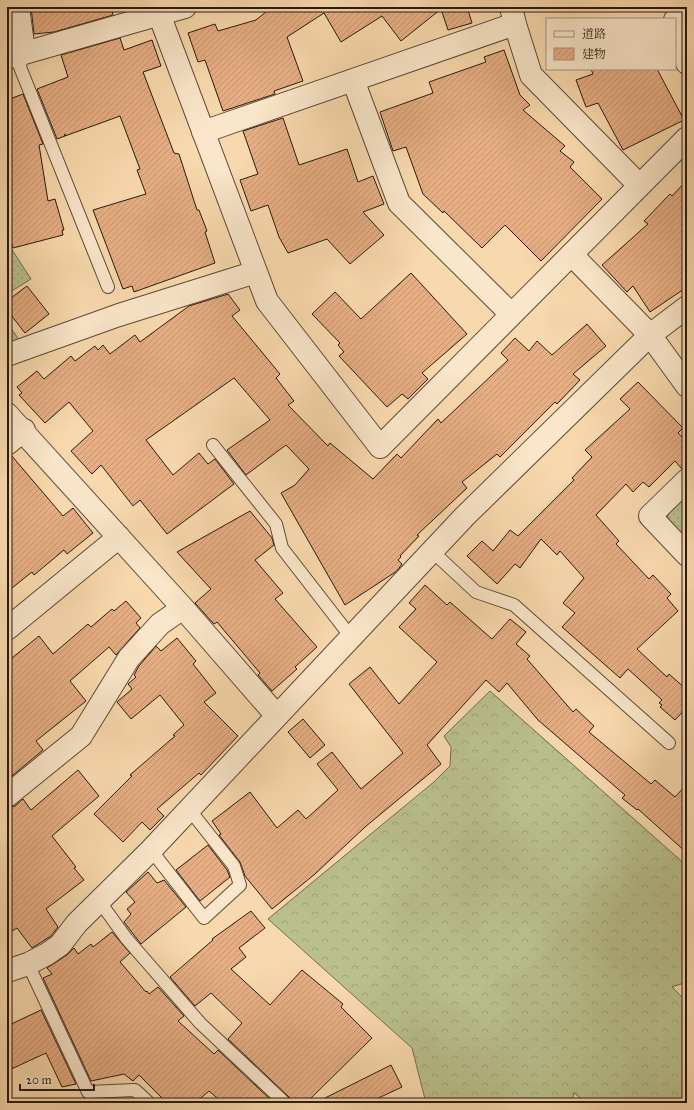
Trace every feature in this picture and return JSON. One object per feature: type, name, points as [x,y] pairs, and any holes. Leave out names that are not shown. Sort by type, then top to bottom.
[{"type":"street","points":[[14,56],[23,44],[18,7]]},
{"type":"street","points":[[14,56],[185,7]]},
{"type":"street","points":[[672,7],[675,18]]},
{"type":"street","points":[[159,14],[267,301],[380,447],[687,138]]},
{"type":"street","points":[[203,132],[353,80],[513,15],[531,75],[639,185]]},
{"type":"street","points":[[676,23],[687,63]]},
{"type":"street","points":[[353,80],[399,203],[511,314]]},
{"type":"street","points":[[572,255],[650,334],[687,386]]},
{"type":"street","points":[[7,355],[119,315],[256,272]]},
{"type":"street","points":[[7,972],[28,964],[60,945],[77,924],[151,850],[432,551],[650,334],[687,306]]},
{"type":"street","points":[[7,414],[24,430],[277,716]]},
{"type":"street","points":[[7,444],[24,430]]},
{"type":"street","points":[[687,480],[650,516],[687,555]]},
{"type":"street","points":[[7,629],[119,537]]},
{"type":"street","points":[[7,796],[80,736],[129,658],[160,624],[183,608]]},
{"type":"lane","points":[[14,56],[108,287]]},
{"type":"lane","points":[[213,445],[276,524],[282,548],[352,637]]},
{"type":"lane","points":[[432,551],[476,592],[514,605],[669,743]]},
{"type":"lane","points":[[151,850],[204,918],[240,885],[234,866],[189,809]]},
{"type":"lane","points":[[100,902],[126,938],[200,1023],[285,1103]]},
{"type":"lane","points":[[28,964],[88,1092],[135,1090],[149,1103]]},
{"type":"green space","points":[[7,242],[31,279],[7,294]]},
{"type":"green space","points":[[7,322],[21,343],[7,349]]},
{"type":"green space","points":[[687,495],[687,540],[668,520],[668,514]]},
{"type":"green space","points":[[490,691],[687,866],[687,982],[672,987],[687,1002],[687,1103],[586,1103],[574,1093],[572,1103],[426,1103],[412,1048],[268,919],[435,781],[450,766],[451,747],[444,736]]},
{"type":"building","points":[[31,7],[111,7],[113,15],[54,32],[34,34]]},
{"type":"building","points":[[272,7],[467,7],[472,23],[448,30],[441,9],[401,41],[382,16],[341,42],[324,13],[287,37],[303,81],[274,91],[275,94],[223,111],[205,60],[198,62],[188,33],[215,24],[218,31],[256,20]]},
{"type":"building","points":[[120,38],[124,50],[152,40],[161,66],[143,72],[174,153],[179,154],[197,210],[199,210],[207,231],[205,232],[215,263],[134,292],[132,286],[123,289],[93,210],[146,194],[137,170],[140,169],[120,116],[57,139],[37,89],[68,77],[61,55]]},
{"type":"building","points":[[504,50],[520,95],[530,105],[523,110],[565,146],[560,151],[574,162],[570,167],[602,199],[541,261],[505,225],[482,248],[444,211],[443,213],[423,194],[406,147],[393,151],[380,112],[433,93],[429,82],[486,62],[484,57]]},
{"type":"building","points":[[591,70],[658,70],[684,120],[623,150],[598,103],[586,107],[576,80],[593,74]]},
{"type":"building","points":[[23,94],[43,144],[39,145],[48,201],[55,199],[64,230],[62,230],[63,235],[13,248],[7,226],[7,100]]},
{"type":"building","points":[[283,118],[299,165],[347,149],[358,182],[373,176],[384,204],[363,212],[384,235],[350,264],[327,239],[288,253],[279,237],[268,205],[251,211],[240,180],[258,174],[243,131]]},
{"type":"building","points":[[687,180],[687,287],[650,312],[633,286],[627,292],[602,265],[648,224],[644,221],[670,194],[672,196]]},
{"type":"building","points":[[411,273],[467,334],[422,373],[428,379],[408,399],[402,394],[387,407],[339,356],[344,352],[338,345],[340,343],[312,314],[335,292],[361,319]]},
{"type":"building","points":[[27,286],[49,314],[25,333],[7,310],[7,301]]},
{"type":"building","points":[[228,294],[240,310],[232,316],[280,374],[276,378],[294,401],[288,405],[328,446],[330,443],[373,479],[397,454],[401,458],[438,419],[441,423],[508,360],[501,353],[515,338],[529,351],[537,341],[552,355],[587,324],[606,346],[573,374],[580,380],[557,404],[555,402],[500,457],[497,454],[462,482],[467,488],[417,535],[419,536],[400,556],[401,557],[398,560],[402,564],[397,571],[345,605],[281,493],[295,485],[309,469],[286,445],[246,475],[227,450],[270,420],[234,378],[146,440],[173,475],[199,453],[208,464],[215,459],[234,484],[167,534],[140,500],[133,506],[101,465],[92,474],[71,451],[93,431],[69,402],[45,423],[19,395],[22,393],[17,387],[37,371],[44,379],[71,356],[75,361],[95,346],[98,350],[103,345],[110,354],[135,335],[140,342],[189,306]]},
{"type":"building","points":[[638,382],[683,428],[678,433],[687,442],[687,468],[682,469],[675,461],[649,487],[643,482],[633,492],[626,484],[596,515],[619,541],[616,544],[649,579],[653,575],[671,594],[667,598],[678,611],[637,649],[667,677],[669,674],[687,690],[687,707],[675,720],[660,707],[662,705],[659,703],[662,700],[628,669],[620,678],[562,627],[575,613],[563,603],[584,578],[560,551],[557,555],[541,539],[520,568],[515,564],[497,584],[467,556],[482,541],[493,551],[510,530],[518,536],[574,480],[572,478],[592,457],[585,450],[630,409],[620,399]]},
{"type":"building","points":[[11,455],[63,516],[73,508],[93,533],[67,554],[64,550],[34,575],[32,572],[7,592],[7,456]]},
{"type":"building","points":[[250,511],[272,538],[274,545],[255,560],[283,593],[275,599],[317,647],[295,667],[297,669],[272,691],[258,675],[260,673],[217,622],[214,624],[195,603],[211,589],[177,552]]},
{"type":"building","points":[[425,585],[447,605],[450,602],[492,639],[510,619],[526,632],[516,644],[530,656],[527,659],[573,712],[576,709],[594,726],[589,732],[651,784],[655,780],[675,797],[687,784],[687,853],[638,809],[637,810],[622,798],[625,795],[538,720],[507,683],[499,692],[486,680],[427,745],[441,764],[365,827],[315,874],[272,909],[245,876],[240,862],[219,835],[221,834],[212,821],[250,792],[277,828],[298,810],[306,819],[338,790],[317,764],[332,752],[361,789],[403,753],[349,684],[370,667],[399,704],[437,662],[399,627],[416,609],[409,603]]},
{"type":"building","points":[[126,601],[141,618],[136,623],[140,628],[116,655],[109,647],[70,681],[86,701],[36,741],[43,750],[7,780],[7,662],[39,636],[53,654],[88,624],[91,627],[112,609],[114,611]]},
{"type":"building","points":[[177,638],[196,661],[193,664],[216,693],[204,702],[238,736],[201,775],[199,773],[157,809],[164,816],[150,830],[142,822],[123,842],[94,814],[132,776],[130,775],[175,736],[173,735],[184,725],[160,695],[131,719],[117,702],[132,689],[128,684],[136,677],[134,675],[139,666],[156,646],[161,651]]},
{"type":"building","points":[[303,719],[325,745],[310,758],[288,732]]},
{"type":"building","points":[[78,770],[99,796],[52,836],[84,880],[46,909],[58,927],[51,936],[32,948],[17,928],[7,934],[7,808],[15,806],[23,799],[31,810]]},
{"type":"building","points":[[208,845],[227,870],[230,877],[200,901],[176,870]]},
{"type":"building","points":[[148,872],[157,883],[164,880],[186,907],[141,944],[124,922],[131,914],[127,909],[135,902],[126,892]]},
{"type":"building","points":[[251,911],[265,928],[239,948],[246,957],[231,969],[270,1005],[302,970],[343,1004],[341,1007],[372,1038],[306,1103],[292,1103],[290,1098],[228,1039],[242,1023],[211,993],[195,1006],[170,977],[213,940],[212,939]]},
{"type":"building","points":[[112,932],[130,953],[120,962],[146,992],[147,991],[149,994],[158,987],[184,1016],[178,1021],[214,1054],[218,1050],[274,1103],[223,1103],[209,1091],[195,1103],[167,1103],[139,1075],[133,1081],[124,1074],[91,1081],[43,978],[52,974],[47,968],[67,955],[74,948],[78,954],[91,944],[93,947]]},
{"type":"building","points":[[41,1010],[76,1084],[62,1087],[46,1053],[7,1071],[7,1026]]},
{"type":"building","points":[[391,1065],[402,1087],[368,1103],[315,1103]]}]
